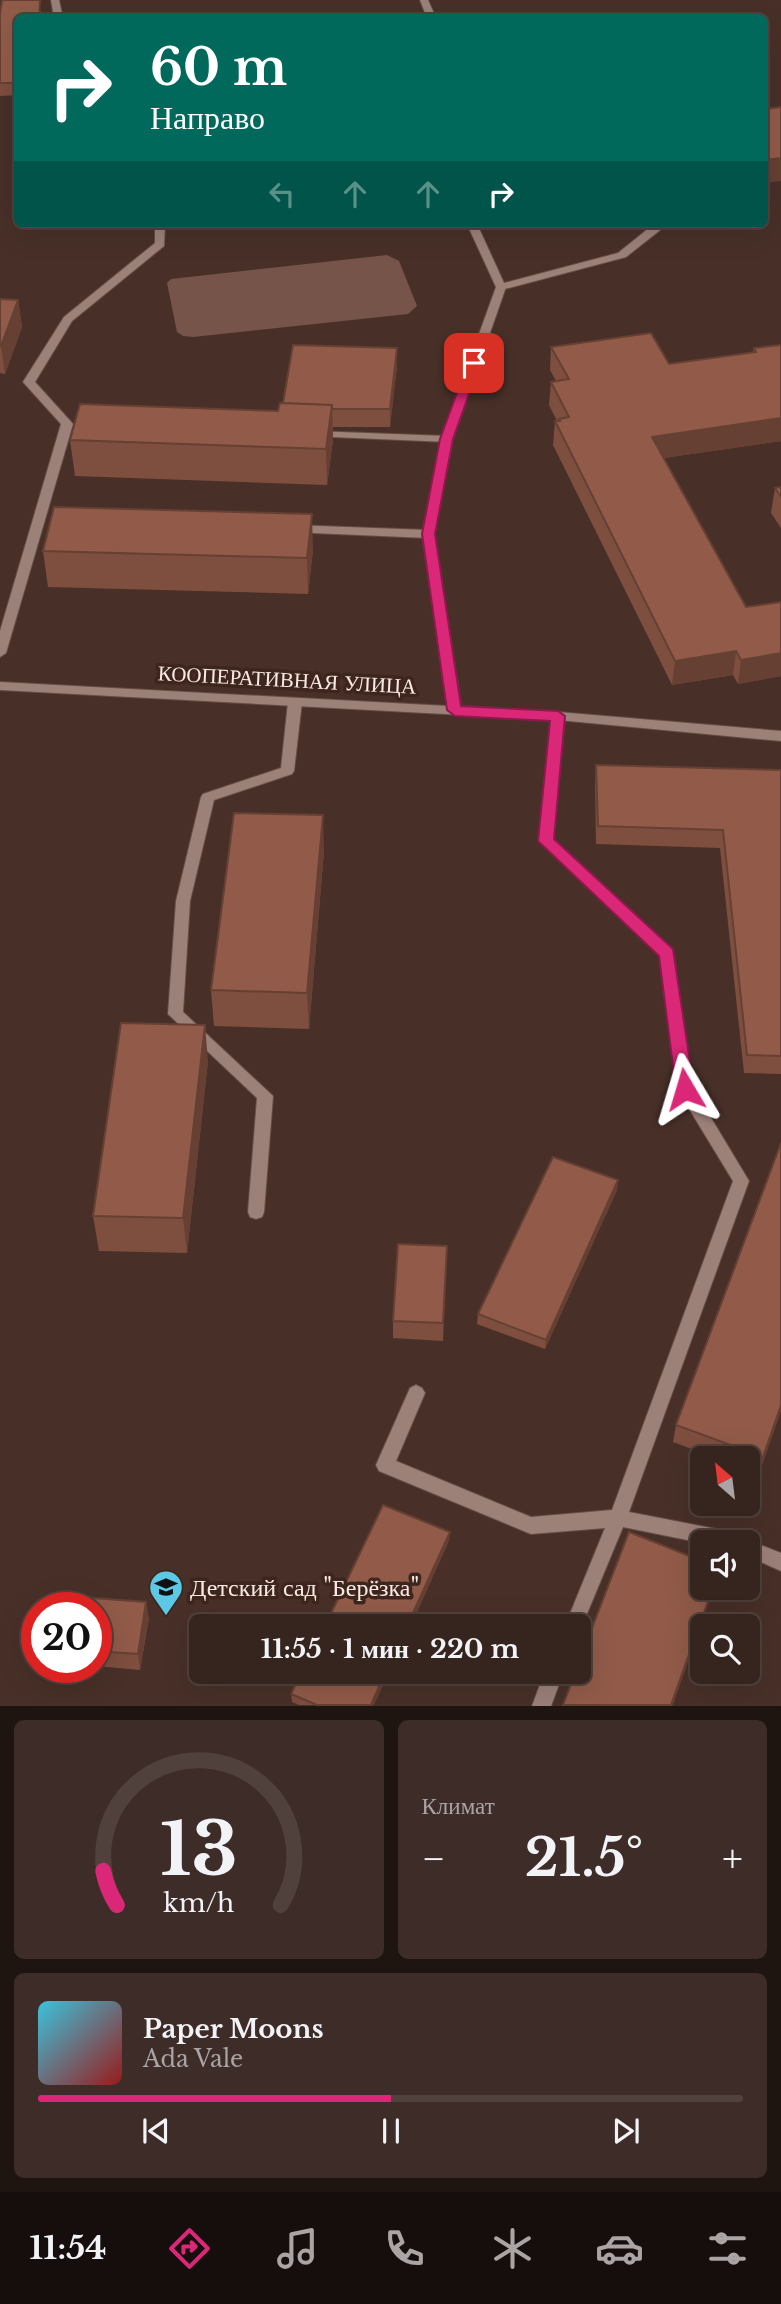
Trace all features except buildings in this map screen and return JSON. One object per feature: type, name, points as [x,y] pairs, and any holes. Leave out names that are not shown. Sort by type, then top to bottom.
[{"type":"street","points":[[81,425],[67,424],[29,382],[68,319],[160,244],[160,228]]},
{"type":"street","points":[[455,710],[428,534],[447,439],[501,287],[474,228]]},
{"type":"street","points":[[501,287],[622,255],[658,228]]},
{"type":"street","points":[[0,653],[67,424]]},
{"type":"street","points":[[298,433],[447,439]]},
{"type":"street","points":[[39,520],[53,520]]},
{"type":"street","points":[[275,528],[428,534]]},
{"type":"street","name":"КООПЕРАТИВНАЯ УЛИЦА","points":[[0,686],[558,716],[781,736]]},
{"type":"street","points":[[256,1212],[264,1096],[175,1014],[183,901],[208,797],[287,771],[295,702]]},
{"type":"street","points":[[558,716],[546,841],[667,953],[685,1089],[741,1181],[618,1518],[579,1614]]},
{"type":"street","points":[[416,1393],[385,1465],[531,1526],[618,1518],[690,1533]]},
{"type":"street","points":[[760,1553],[781,1562]]},
{"type":"street","points":[[541,1706],[550,1684]]},
{"type":"shaded area","points":[[387,255],[399,261],[417,306],[408,314],[193,337],[177,332],[167,283],[171,279]]},
{"type":"place","name":"Детский сад \"Берёзка\"","points":[[166,1617]]},
{"type":"route","points":[[474,363],[447,439],[428,534],[455,710],[558,716],[546,841],[667,953],[685,1089]]}]
